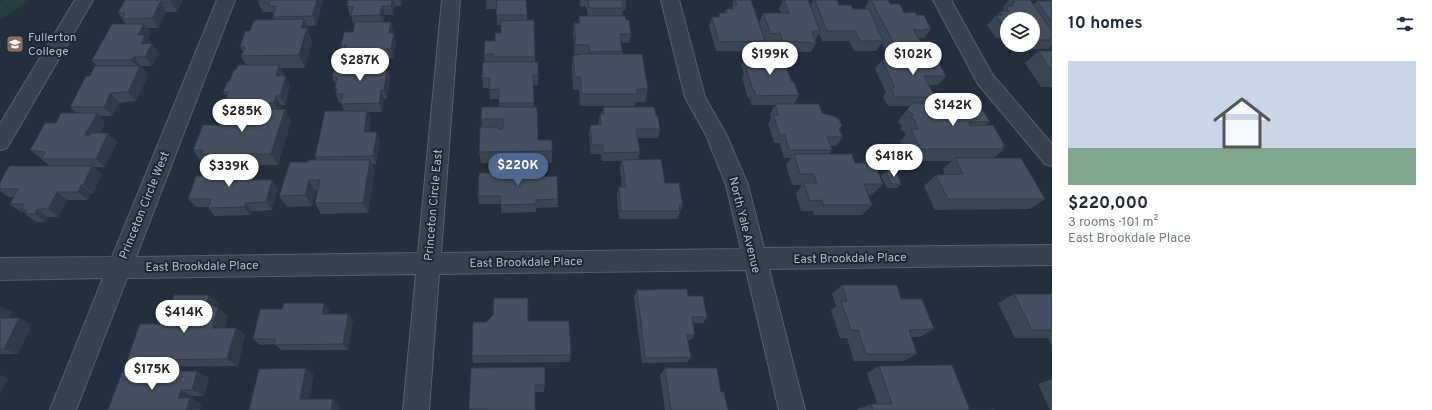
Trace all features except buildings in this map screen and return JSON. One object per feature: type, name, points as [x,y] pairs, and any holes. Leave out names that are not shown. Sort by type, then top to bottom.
[{"type":"street","points":[[0,142],[84,0]]},
{"type":"street","name":"Princeton Circle West","points":[[63,410],[226,0]]},
{"type":"street","name":"Princeton Circle East","points":[[416,410],[427,263],[451,0]]},
{"type":"street","name":"North Yale Avenue","points":[[670,0],[695,97],[716,134],[737,185],[792,410]]},
{"type":"street","points":[[942,0],[985,79],[1052,158]]},
{"type":"street","name":"East Brookdale Place","points":[[0,269],[1052,255]]},
{"type":"green space","points":[[3,0],[29,0],[0,20],[0,2]]},
{"type":"place","name":"Fullerton College","points":[[15,44]]}]
